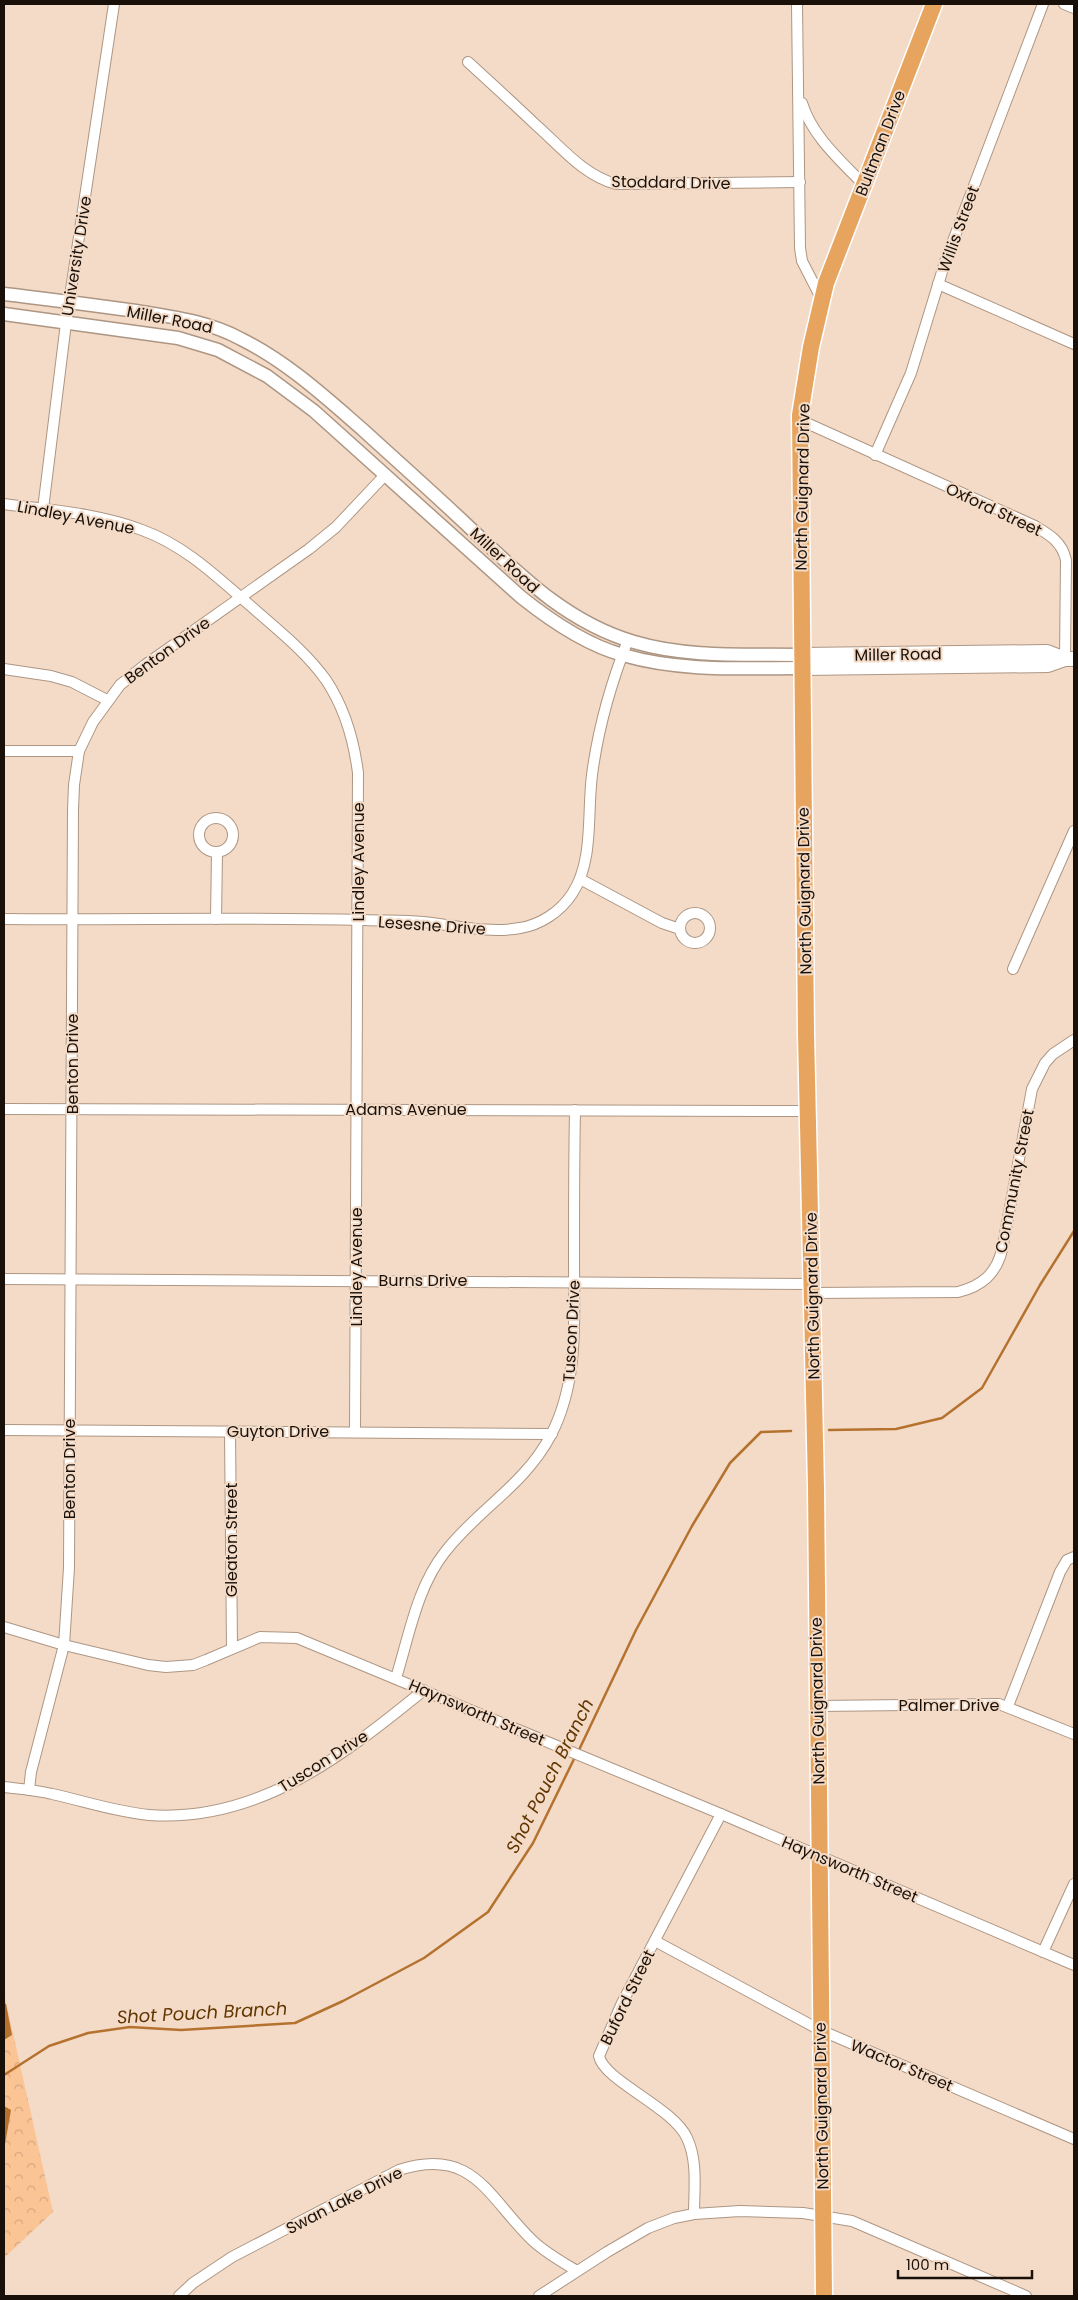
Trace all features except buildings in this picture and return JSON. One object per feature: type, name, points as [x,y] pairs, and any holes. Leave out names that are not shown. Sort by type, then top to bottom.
[{"type":"highway","name":"Bultman Drive","points":[[824,291],[934,4]]},
{"type":"highway","name":"North Guignard Drive","points":[[824,291],[811,347],[800,420],[824,2296]]},
{"type":"main road","name":"Miller Road","points":[[802,662],[1048,665],[1070,659]]},
{"type":"street","name":"University Drive","points":[[43,510],[66,322],[94,150],[114,4]]},
{"type":"street","points":[[797,4],[802,261],[824,291]]},
{"type":"street","name":"Willis Street","points":[[875,455],[911,373],[938,284],[1043,4]]},
{"type":"street","points":[[1064,4],[1074,8]]},
{"type":"street","name":"Stoddard Drive","points":[[468,62],[592,175],[604,181],[616,184],[800,182]]},
{"type":"street","points":[[798,93],[805,113],[823,142],[864,185]]},
{"type":"street","points":[[938,284],[1074,344]]},
{"type":"street","name":"Miller Road","points":[[4,294],[69,301],[194,321],[216,327],[242,339],[307,381],[401,463],[529,584],[553,603],[580,620],[628,640],[658,648],[802,662]]},
{"type":"street","name":"Miller Road","points":[[4,314],[178,338],[233,357],[290,391],[543,615],[573,634],[622,655],[649,661],[704,668],[802,662]]},
{"type":"street","name":"Oxford Street","points":[[800,420],[1035,526],[1054,538],[1061,545],[1066,560],[1070,659]]},
{"type":"street","name":"Benton Drive","points":[[29,1790],[31,1772],[64,1645],[69,1568],[72,920],[74,785],[79,751],[93,722],[107,700],[131,675],[336,527],[386,475]]},
{"type":"street","name":"Lindley Avenue","points":[[4,504],[108,520],[144,530],[182,549],[307,657],[326,680],[336,697],[349,730],[358,773],[355,1431]]},
{"type":"street","name":"Lesesne Drive","points":[[4,919],[357,920],[421,922],[496,930],[522,928],[546,919],[560,908],[572,894],[580,879],[586,850],[597,740],[628,640]]},
{"type":"street","points":[[4,669],[51,676],[72,682],[107,700]]},
{"type":"street","points":[[4,751],[79,751]]},
{"type":"street","points":[[1013,969],[1074,831]]},
{"type":"street","points":[[216,919],[217,852]]},
{"type":"street","points":[[580,879],[662,923],[680,929]]},
{"type":"street","name":"Community Street","points":[[812,1288],[958,1292],[980,1285],[998,1264],[1002,1250],[1032,1089],[1045,1063],[1053,1054],[1074,1040]]},
{"type":"street","name":"Adams Avenue","points":[[4,1109],[808,1111]]},
{"type":"street","name":"Tuscon Drive","points":[[396,1678],[422,1594],[436,1564],[465,1529],[492,1506],[523,1475],[544,1448],[552,1434],[563,1406],[570,1381],[574,1282],[575,1110]]},
{"type":"street","name":"Burns Drive","points":[[4,1279],[574,1282],[812,1288]]},
{"type":"street","name":"Guyton Drive","points":[[4,1430],[355,1431],[552,1434]]},
{"type":"street","name":"Gleaton Street","points":[[230,1431],[232,1648]]},
{"type":"street","points":[[1008,1706],[1060,1572],[1067,1560],[1074,1557]]},
{"type":"street","name":"Haynsworth Street","points":[[4,1627],[64,1645],[148,1666],[166,1667],[193,1665],[219,1656],[232,1648],[260,1637],[298,1638],[721,1814],[1074,1966]]},
{"type":"street","name":"Tuscon Drive","points":[[4,1787],[29,1790],[147,1814],[170,1816],[233,1807],[271,1794],[310,1773],[390,1717],[424,1690]]},
{"type":"street","name":"Palmer Drive","points":[[817,1706],[999,1704],[1074,1734]]},
{"type":"street","name":"Buford Street","points":[[694,2214],[694,2164],[691,2146],[681,2127],[669,2115],[600,2063],[599,2056],[622,2003],[721,1814]]},
{"type":"street","points":[[1043,1952],[1074,1884]]},
{"type":"street","name":"Wactor Street","points":[[654,1941],[820,2030],[1074,2139]]},
{"type":"street","name":"Swan Lake Drive","points":[[179,2296],[212,2269],[240,2253],[399,2170],[415,2165],[440,2164],[461,2170],[481,2182],[533,2241],[546,2252],[577,2271]]},
{"type":"street","points":[[539,2296],[648,2228],[674,2218],[694,2214],[740,2211],[823,2215],[866,2226],[1026,2296]]},
{"type":"green space","points":[[4,1993],[53,2212],[4,2258]]},
{"type":"shaded area","points":[[4,2003],[6,2004],[12,2035],[4,2040]]},
{"type":"shaded area","points":[[4,2106],[11,2110],[4,2150]]},
{"type":"waterway","name":"Shot Pouch Branch","points":[[829,1430],[896,1429],[942,1418],[982,1388],[1040,1285],[1074,1231]]},
{"type":"waterway","name":"Shot Pouch Branch","points":[[578,1752],[636,1630],[692,1526],[730,1463],[761,1432],[791,1431]]},
{"type":"waterway","name":"Shot Pouch Branch","points":[[4,2075],[49,2046],[88,2033],[130,2027],[181,2030],[295,2023],[343,2001],[424,1958],[488,1912],[533,1843],[575,1757]]}]
